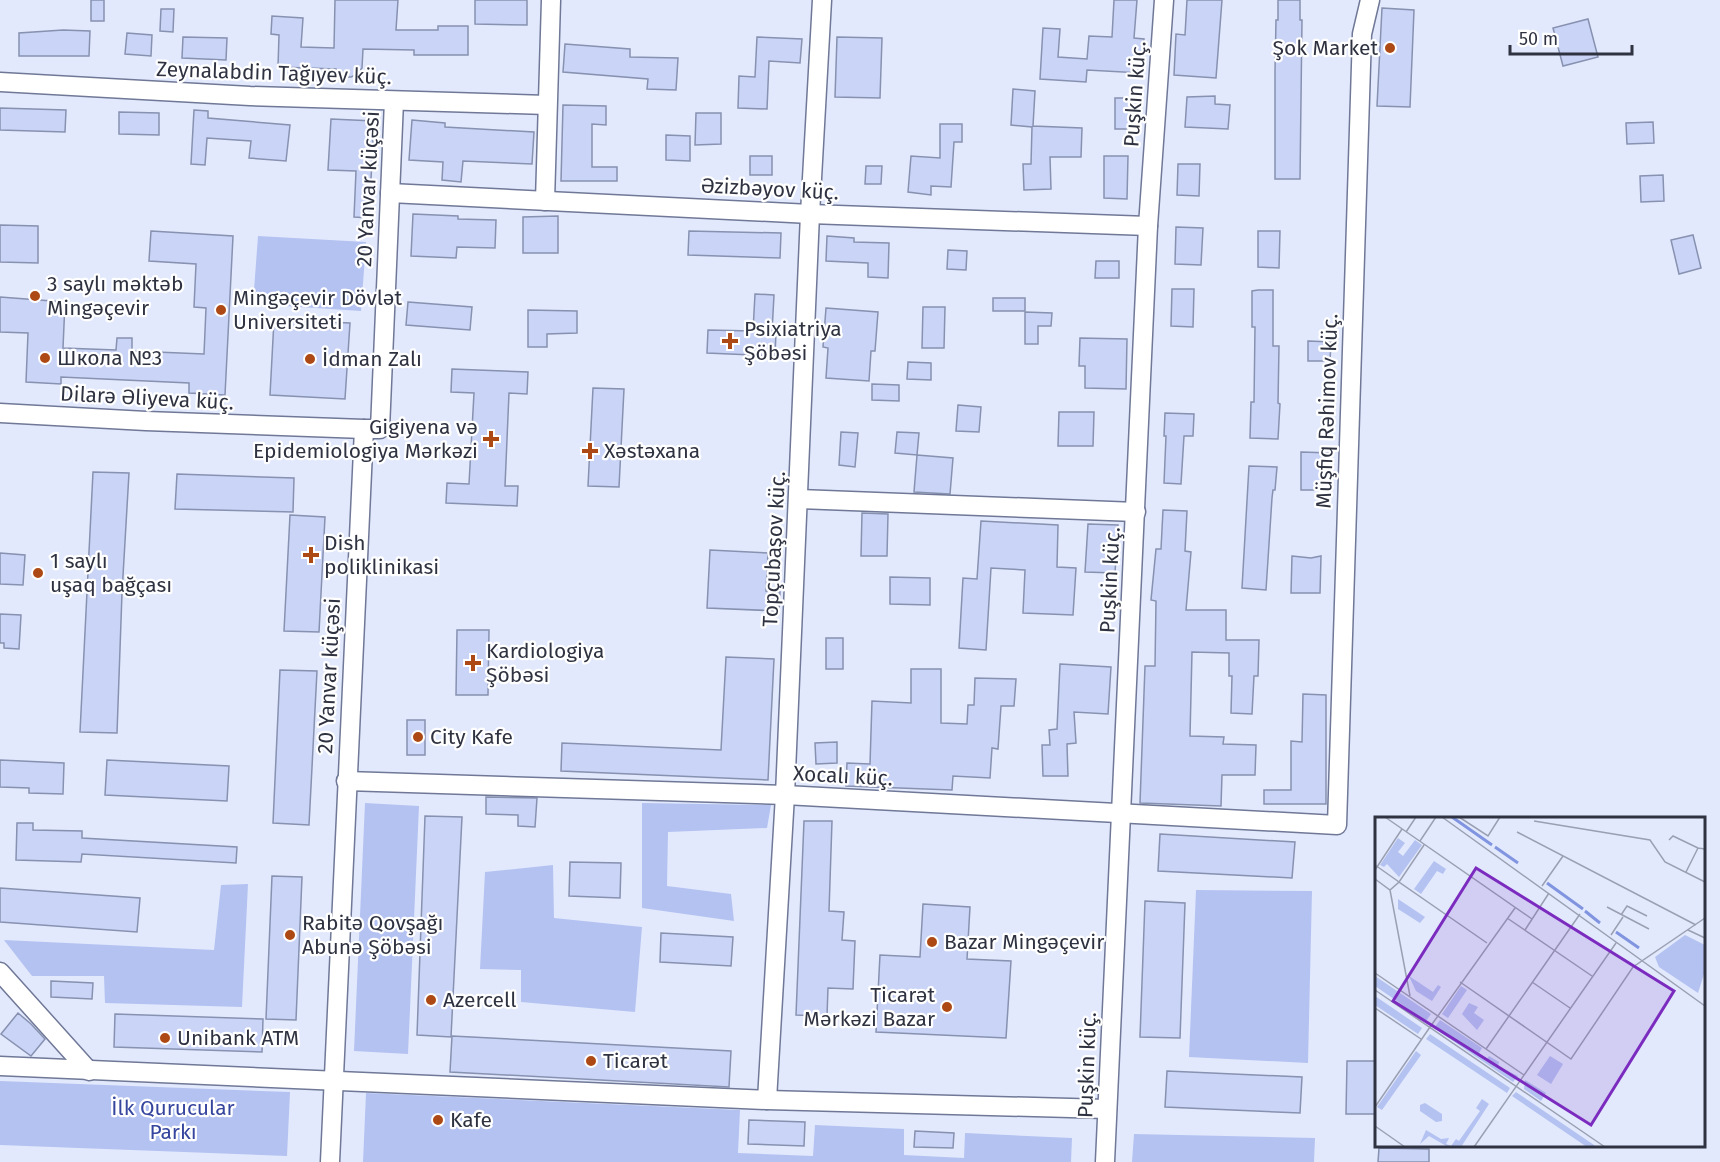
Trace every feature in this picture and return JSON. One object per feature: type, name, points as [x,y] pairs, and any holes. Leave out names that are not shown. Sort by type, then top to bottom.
[{"type":"street","points":[[545,201],[551,0]]},
{"type":"street","name":"Topçubaşov küç.","points":[[767,1100],[785,795],[810,213],[822,0]]},
{"type":"street","name":"Puşkin küç.","points":[[1105,1162],[1148,226],[1164,0]]},
{"type":"street","name":"Müşfiq Rəhimov küç.","points":[[1337,825],[1362,34],[1370,0]]},
{"type":"street","name":"Zeynalabdin Tağıyev küç.","points":[[0,82],[250,96],[547,105]]},
{"type":"street","name":"20 Yanvar küçəsi","points":[[330,1162],[364,429],[380,429],[394,101]]},
{"type":"street","name":"Əzizbəyov küç.","points":[[390,193],[1148,226]]},
{"type":"street","name":"Dilarə Əliyeva küç.","points":[[0,413],[364,429]]},
{"type":"street","points":[[799,499],[1136,512]]},
{"type":"street","name":"Xocalı küç.","points":[[346,782],[785,795],[1337,825]]},
{"type":"street","points":[[0,972],[89,1071]]},
{"type":"street","points":[[0,1066],[767,1100],[1107,1109]]},
{"type":"green space","points":[[258,236],[366,242],[361,311],[253,304]]},
{"type":"green space","points":[[365,803],[419,806],[408,1054],[354,1051]]},
{"type":"green space","points":[[642,803],[771,805],[767,828],[668,832],[667,886],[731,894],[734,921],[642,908]]},
{"type":"green space","points":[[553,865],[554,918],[642,927],[635,1012],[521,1002],[521,970],[480,969],[485,872]]},
{"type":"green space","points":[[248,884],[242,1007],[105,1003],[104,976],[32,976],[4,940],[214,950],[221,885]]},
{"type":"green space","points":[[1196,890],[1312,891],[1308,1063],[1189,1057]]},
{"type":"green space","name":"İlk Qurucular Parkı","points":[[0,1081],[290,1092],[287,1156],[0,1145]]},
{"type":"green space","points":[[366,1093],[740,1110],[738,1153],[813,1156],[815,1125],[904,1129],[904,1155],[964,1158],[965,1133],[1072,1138],[1071,1162],[363,1162]]},
{"type":"green space","points":[[1134,1134],[1315,1138],[1314,1162],[1132,1162]]},
{"type":"building","points":[[91,0],[104,0],[104,21],[91,21]]},
{"type":"building","points":[[335,0],[398,0],[396,30],[438,30],[438,26],[468,26],[468,55],[414,55],[414,50],[363,49],[362,68],[358,74],[351,77],[345,77],[336,69],[278,67],[279,35],[271,34],[272,16],[303,18],[301,47],[334,48]]},
{"type":"building","points":[[475,0],[527,0],[527,25],[475,24]]},
{"type":"building","points":[[1114,0],[1137,0],[1134,38],[1144,39],[1141,73],[1087,70],[1086,82],[1040,79],[1043,28],[1060,29],[1058,57],[1087,59],[1089,36],[1112,37]]},
{"type":"building","points":[[1187,0],[1222,0],[1216,78],[1174,75],[1176,34],[1185,35]]},
{"type":"building","points":[[1278,0],[1300,0],[1300,20],[1302,20],[1300,179],[1275,179],[1275,71]]},
{"type":"building","points":[[1382,8],[1414,10],[1410,107],[1377,106]]},
{"type":"building","points":[[161,9],[174,9],[173,32],[160,31]]},
{"type":"building","points":[[1588,19],[1598,57],[1563,66],[1553,28]]},
{"type":"building","points":[[90,31],[89,56],[19,56],[19,33]]},
{"type":"building","points":[[127,33],[152,35],[151,56],[125,54]]},
{"type":"building","points":[[183,37],[227,38],[226,60],[182,58]]},
{"type":"building","points":[[757,37],[802,39],[800,63],[769,61],[767,109],[738,108],[739,76],[755,77]]},
{"type":"building","points":[[837,37],[882,38],[880,98],[835,97]]},
{"type":"building","points":[[565,44],[630,49],[630,57],[678,58],[676,90],[647,89],[648,79],[563,72]]},
{"type":"building","points":[[1013,89],[1035,91],[1033,126],[1082,128],[1081,157],[1050,157],[1051,189],[1024,190],[1023,164],[1031,164],[1032,127],[1011,125]]},
{"type":"building","points":[[1215,96],[1215,104],[1230,105],[1228,129],[1185,127],[1187,97]]},
{"type":"building","points":[[1115,98],[1131,98],[1131,129],[1115,129]]},
{"type":"building","points":[[563,105],[606,106],[606,125],[592,124],[592,167],[617,167],[617,181],[561,181]]},
{"type":"building","points":[[0,108],[66,110],[65,132],[0,130]]},
{"type":"building","points":[[194,110],[208,111],[208,118],[290,125],[286,161],[249,158],[251,141],[207,138],[205,165],[191,164]]},
{"type":"building","points":[[119,112],[159,113],[159,135],[119,134]]},
{"type":"building","points":[[696,113],[721,113],[721,144],[695,145]]},
{"type":"building","points":[[331,119],[374,121],[369,218],[354,217],[356,171],[328,170]]},
{"type":"building","points":[[412,120],[445,123],[445,127],[534,132],[532,164],[463,161],[461,182],[442,180],[443,162],[409,160]]},
{"type":"building","points":[[1653,122],[1654,143],[1627,144],[1626,123]]},
{"type":"building","points":[[940,124],[962,124],[962,142],[954,142],[951,187],[931,186],[931,195],[908,192],[911,156],[940,158]]},
{"type":"building","points":[[666,135],[690,136],[690,161],[666,160]]},
{"type":"building","points":[[750,156],[772,156],[772,175],[750,175]]},
{"type":"building","points":[[1104,156],[1128,156],[1127,199],[1104,198]]},
{"type":"building","points":[[1178,164],[1200,164],[1199,196],[1177,195]]},
{"type":"building","points":[[866,166],[882,166],[881,184],[865,184]]},
{"type":"building","points":[[1663,175],[1664,201],[1641,202],[1640,176]]},
{"type":"building","points":[[413,214],[496,220],[495,248],[457,247],[456,258],[411,256]]},
{"type":"building","points":[[558,216],[558,253],[523,253],[523,217]]},
{"type":"building","points":[[0,225],[38,226],[38,263],[0,262]]},
{"type":"building","points":[[1176,227],[1203,228],[1201,265],[1175,264]]},
{"type":"building","points":[[151,231],[233,236],[225,395],[189,393],[189,383],[61,377],[61,384],[26,382],[28,333],[0,332],[0,297],[65,302],[63,348],[116,350],[117,338],[132,338],[132,351],[204,354],[206,308],[194,307],[196,264],[149,261]]},
{"type":"building","points":[[689,231],[781,233],[780,258],[688,255]]},
{"type":"building","points":[[1258,231],[1280,231],[1279,268],[1258,267]]},
{"type":"building","points":[[1693,235],[1701,268],[1679,274],[1671,240]]},
{"type":"building","points":[[827,236],[854,238],[854,242],[889,243],[888,278],[868,277],[868,263],[826,261]]},
{"type":"building","points":[[948,250],[967,251],[966,270],[947,269]]},
{"type":"building","points":[[1096,261],[1119,261],[1119,278],[1095,278]]},
{"type":"building","points":[[1172,289],[1194,289],[1193,327],[1171,326]]},
{"type":"building","points":[[1273,290],[1273,346],[1279,346],[1278,439],[1250,438],[1251,402],[1254,402],[1255,327],[1252,327],[1252,291]]},
{"type":"building","points":[[755,294],[774,295],[772,332],[776,332],[775,356],[707,353],[708,330],[753,331]]},
{"type":"building","points":[[993,298],[1025,298],[1025,311],[993,311]]},
{"type":"building","points":[[408,302],[472,307],[470,330],[406,325]]},
{"type":"building","points":[[923,307],[945,307],[944,348],[922,348]]},
{"type":"building","points":[[826,308],[878,312],[875,351],[871,351],[869,381],[826,378],[828,348],[823,347]]},
{"type":"building","points":[[528,310],[577,311],[577,333],[547,334],[547,347],[528,347]]},
{"type":"building","points":[[1025,312],[1052,313],[1051,326],[1038,326],[1038,344],[1025,344]]},
{"type":"building","points":[[274,320],[350,323],[345,399],[270,395]]},
{"type":"building","points":[[1080,338],[1127,339],[1126,389],[1085,388],[1085,366],[1079,366]]},
{"type":"building","points":[[1308,341],[1331,342],[1330,361],[1308,361]]},
{"type":"building","points":[[908,362],[931,363],[931,380],[907,379]]},
{"type":"building","points":[[452,369],[528,372],[527,394],[509,393],[505,486],[518,486],[517,506],[446,503],[447,483],[469,484],[474,393],[451,392]]},
{"type":"building","points":[[872,384],[899,385],[899,401],[872,400]]},
{"type":"building","points":[[593,388],[624,389],[619,487],[588,486]]},
{"type":"building","points":[[958,405],[981,407],[979,432],[956,431]]},
{"type":"building","points":[[1059,412],[1094,412],[1093,446],[1058,446]]},
{"type":"building","points":[[1165,413],[1194,414],[1193,436],[1184,436],[1181,484],[1164,483]]},
{"type":"building","points":[[841,432],[858,433],[855,467],[839,465]]},
{"type":"building","points":[[897,432],[919,433],[917,455],[895,453]]},
{"type":"building","points":[[1301,452],[1331,453],[1331,490],[1301,490]]},
{"type":"building","points":[[917,455],[953,458],[950,494],[914,492]]},
{"type":"building","points":[[1249,466],[1277,467],[1272,498],[1266,590],[1242,588]]},
{"type":"building","points":[[93,472],[129,473],[117,733],[80,732]]},
{"type":"building","points":[[177,474],[294,478],[293,512],[175,509]]},
{"type":"building","points":[[1163,510],[1187,511],[1185,551],[1191,552],[1186,610],[1226,610],[1226,640],[1259,640],[1258,676],[1254,676],[1252,714],[1231,713],[1232,676],[1229,676],[1229,653],[1192,652],[1190,736],[1224,737],[1223,744],[1256,745],[1255,775],[1222,775],[1221,806],[1140,803],[1145,666],[1155,666],[1156,601],[1151,600],[1156,549],[1161,549]]},
{"type":"building","points":[[862,513],[888,514],[887,556],[861,556]]},
{"type":"building","points":[[290,515],[325,517],[319,632],[284,631]]},
{"type":"building","points":[[981,521],[1058,525],[1057,567],[1076,568],[1073,615],[1023,613],[1025,570],[991,568],[986,650],[959,648],[963,578],[977,579]]},
{"type":"building","points":[[1088,524],[1118,525],[1115,573],[1085,572]]},
{"type":"building","points":[[710,550],[768,553],[766,591],[780,592],[779,611],[707,608]]},
{"type":"building","points":[[0,553],[25,555],[23,585],[0,584]]},
{"type":"building","points":[[1292,556],[1311,558],[1321,556],[1320,593],[1291,593]]},
{"type":"building","points":[[890,577],[930,578],[930,605],[890,604]]},
{"type":"building","points":[[0,614],[21,615],[19,649],[4,648],[4,643],[0,643]]},
{"type":"building","points":[[457,630],[489,630],[488,695],[456,695]]},
{"type":"building","points":[[826,638],[843,638],[843,669],[826,669]]},
{"type":"building","points":[[726,657],[774,659],[768,780],[561,771],[562,743],[721,750]]},
{"type":"building","points":[[1060,664],[1111,667],[1108,714],[1074,712],[1076,743],[1067,744],[1068,776],[1043,776],[1042,745],[1050,745],[1049,730],[1057,729]]},
{"type":"building","points":[[911,669],[941,669],[941,723],[967,724],[968,705],[974,705],[975,678],[1016,679],[1014,706],[1001,706],[998,749],[992,748],[990,778],[953,776],[952,790],[846,786],[847,763],[870,764],[872,701],[911,703]]},
{"type":"building","points":[[280,670],[317,671],[309,825],[273,823]]},
{"type":"building","points":[[1303,694],[1326,695],[1326,804],[1264,804],[1264,790],[1291,790],[1291,741],[1302,742]]},
{"type":"building","points":[[407,720],[425,720],[425,755],[407,755]]},
{"type":"building","points":[[837,742],[837,763],[816,764],[815,743]]},
{"type":"building","points":[[0,760],[64,763],[63,794],[29,793],[29,788],[0,787]]},
{"type":"building","points":[[107,760],[229,766],[227,801],[105,795]]},
{"type":"building","points":[[486,797],[537,798],[535,827],[518,826],[518,815],[486,814]]},
{"type":"building","points":[[425,816],[462,817],[451,1037],[417,1035]]},
{"type":"building","points":[[804,821],[832,821],[829,911],[844,912],[842,940],[855,941],[853,989],[828,988],[827,1016],[796,1015]]},
{"type":"building","points":[[17,823],[33,823],[33,830],[82,831],[82,838],[237,847],[236,863],[82,854],[81,862],[16,860]]},
{"type":"building","points":[[1160,834],[1295,842],[1292,878],[1158,871]]},
{"type":"building","points":[[570,862],[621,863],[620,898],[569,896]]},
{"type":"building","points":[[272,876],[302,877],[296,1020],[266,1019]]},
{"type":"building","points":[[0,888],[140,898],[137,932],[0,922]]},
{"type":"building","points":[[1145,901],[1185,903],[1180,1038],[1140,1037]]},
{"type":"building","points":[[923,904],[970,907],[967,959],[1011,961],[1006,1038],[876,1032],[880,955],[920,957]]},
{"type":"building","points":[[661,933],[733,937],[731,966],[660,962]]},
{"type":"building","points":[[51,981],[93,983],[92,999],[51,997]]},
{"type":"building","points":[[18,1013],[45,1039],[31,1056],[1,1034]]},
{"type":"building","points":[[115,1014],[263,1019],[262,1052],[114,1047]]},
{"type":"building","name":"Ticarət","points":[[452,1036],[731,1051],[729,1087],[450,1072]]},
{"type":"building","points":[[1347,1061],[1375,1061],[1375,1114],[1346,1114]]},
{"type":"building","points":[[1167,1071],[1302,1077],[1300,1113],[1165,1107]]},
{"type":"building","points":[[749,1120],[805,1122],[804,1146],[748,1144]]},
{"type":"building","points":[[915,1131],[954,1133],[953,1148],[914,1147]]},
{"type":"building","points":[[1379,1148],[1429,1149],[1429,1162],[1378,1162]]},
{"type":"place","name":"Şok Market","points":[[1390,48]]},
{"type":"place","name":"3 saylı məktəb Mingəçevir","points":[[35,296]]},
{"type":"place","name":"Mingəçevir Dövlət Universiteti","points":[[221,310]]},
{"type":"place","name":"Psixiatriya Şöbəsi","points":[[730,341]]},
{"type":"place","name":"Школа №3","points":[[45,358]]},
{"type":"place","name":"İdman Zalı","points":[[310,359]]},
{"type":"place","name":"Gigiyena və Epidemiologiya Mərkəzi","points":[[491,439]]},
{"type":"place","name":"Xəstəxana","points":[[590,451]]},
{"type":"place","name":"Dish poliklinikasi","points":[[311,555]]},
{"type":"place","name":"1 saylı uşaq bağçası","points":[[38,573]]},
{"type":"place","name":"Kardiologiya Şöbəsi","points":[[473,663]]},
{"type":"place","name":"City Kafe","points":[[418,737]]},
{"type":"place","name":"Rabitə Qovşağı Abunə Şöbəsi","points":[[290,935]]},
{"type":"place","name":"Bazar Mingəçevir","points":[[932,942]]},
{"type":"place","name":"Azercell","points":[[431,1000]]},
{"type":"place","name":"Ticarət Mərkəzi Bazar","points":[[947,1007]]},
{"type":"place","name":"Unibank ATM","points":[[165,1038]]},
{"type":"place","name":"Ticarət","points":[[591,1061]]},
{"type":"place","name":"Kafe","points":[[438,1120]]}]
